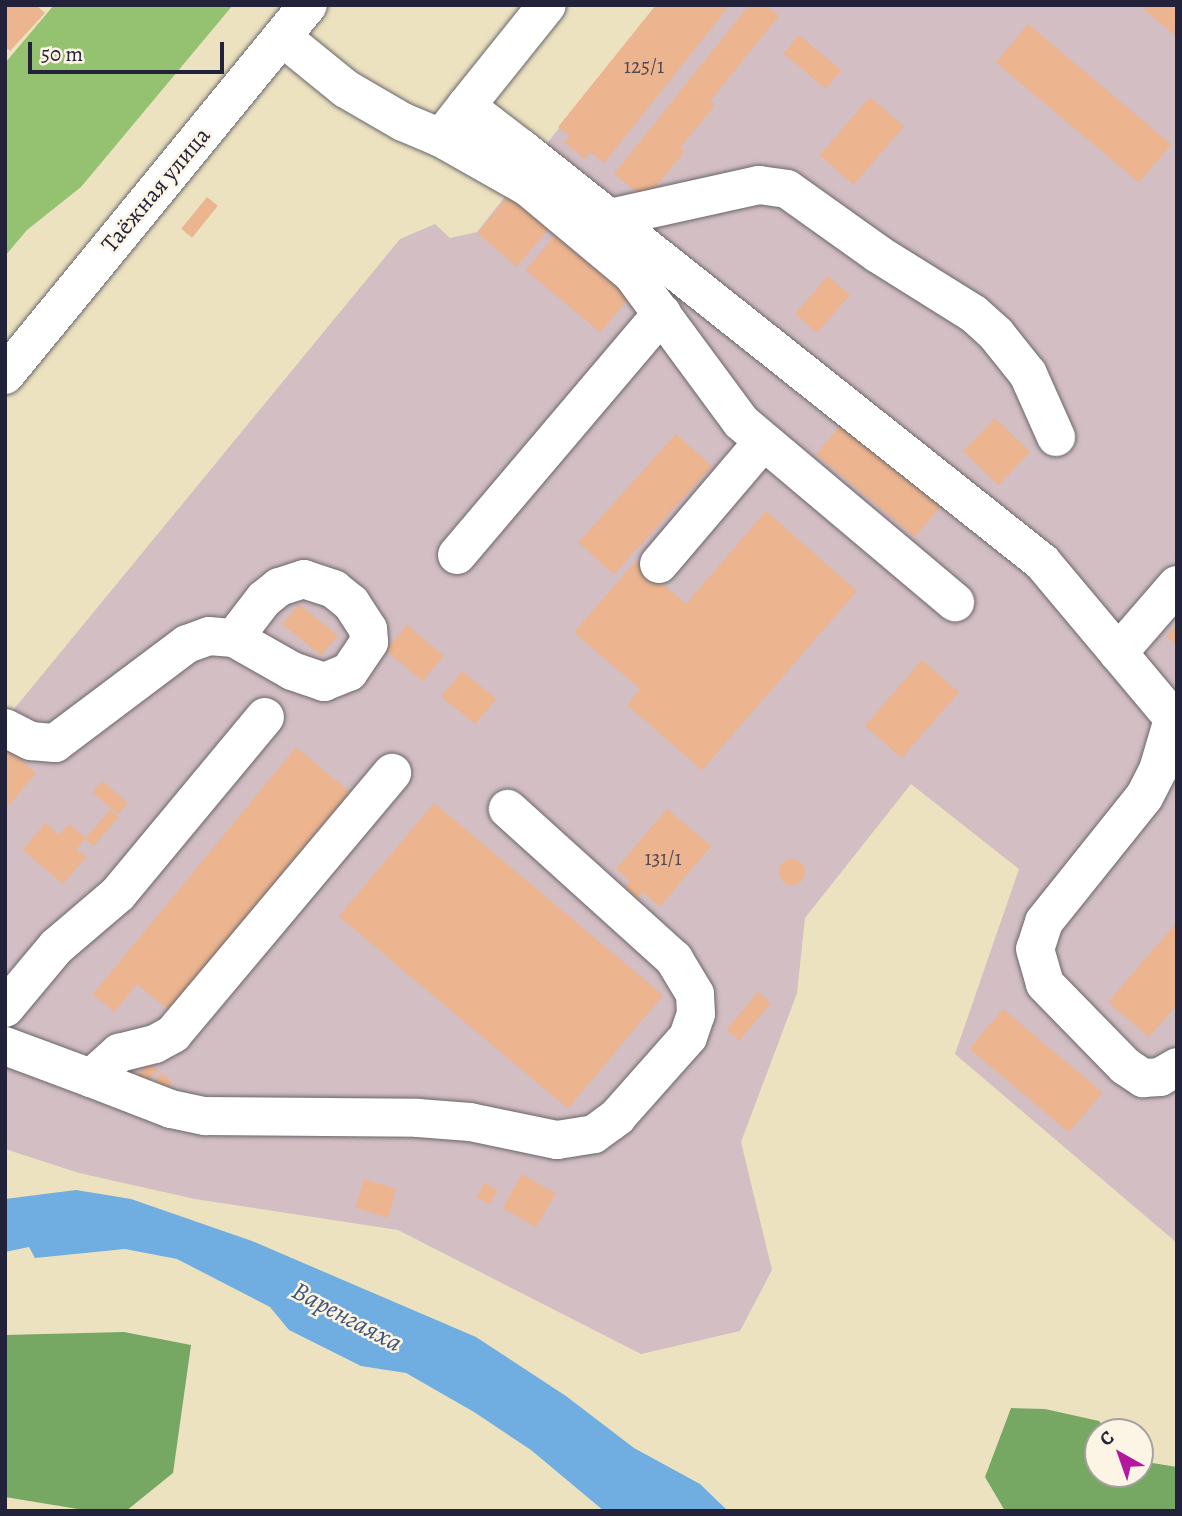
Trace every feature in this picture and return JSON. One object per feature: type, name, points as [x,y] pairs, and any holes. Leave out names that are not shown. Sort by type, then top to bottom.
[{"type":"main road","name":"Таёжная улица","points":[[5,375],[308,5]]},
{"type":"main road","points":[[441,138],[547,5]]},
{"type":"main road","points":[[282,37],[375,108],[441,138],[528,187],[632,274],[741,422],[955,602]]},
{"type":"main road","points":[[466,106],[1001,527],[1068,590],[1175,721],[1158,770],[1144,797],[1044,922],[1035,949],[1045,984],[1125,1066],[1143,1078],[1160,1077],[1177,1067]]},
{"type":"main road","points":[[441,138],[522,149]]},
{"type":"main road","points":[[610,218],[759,185],[788,189],[878,254],[974,314],[996,334],[1028,374],[1056,437]]},
{"type":"main road","points":[[457,555],[662,313]]},
{"type":"main road","points":[[659,564],[763,442]]},
{"type":"main road","points":[[1118,653],[1177,585]]},
{"type":"main road","points":[[5,728],[31,741],[55,743],[187,644],[209,636],[234,638]]},
{"type":"main road","points":[[5,1008],[56,947],[118,894],[265,717]]},
{"type":"main road","points":[[92,1078],[119,1053],[155,1044],[188,1020],[392,773]]},
{"type":"main road","points":[[5,1046],[171,1109],[205,1116],[418,1118],[470,1122],[557,1140],[594,1134],[618,1117],[688,1037],[696,1014],[695,994],[674,959],[508,809]]},
{"type":"shaded area","points":[[656,5],[1177,5],[1177,1243],[955,1054],[1019,869],[911,784],[805,918],[797,993],[741,1142],[772,1270],[740,1331],[641,1354],[398,1230],[195,1199],[79,1173],[5,1149],[5,720],[400,239],[435,224],[450,238],[477,232]]},
{"type":"green space","points":[[54,5],[233,5],[81,187],[27,230],[5,256],[5,63]]},
{"type":"green space","points":[[124,1332],[191,1345],[173,1473],[126,1511],[90,1511],[5,1497],[5,1335]]},
{"type":"green space","points":[[1011,1408],[1045,1409],[1086,1418],[1084,1488],[1154,1488],[1154,1463],[1177,1467],[1177,1511],[1005,1511],[985,1477]]},
{"type":"water","name":"Варенгаяха","points":[[76,1190],[131,1199],[252,1241],[476,1337],[566,1396],[634,1448],[700,1484],[728,1511],[604,1511],[531,1450],[474,1412],[406,1373],[361,1366],[289,1330],[270,1307],[177,1259],[125,1249],[35,1258],[29,1247],[5,1252],[5,1199]]},
{"type":"building","points":[[5,5],[36,5],[45,13],[10,51],[5,47]]},
{"type":"building","points":[[656,5],[730,5],[604,163],[590,152],[585,159],[564,142],[570,136],[558,127]]},
{"type":"building","points":[[749,5],[766,5],[779,16],[710,101],[715,105],[680,148],[685,151],[646,199],[614,174]]},
{"type":"building","points":[[1139,5],[1177,5],[1177,37]]},
{"type":"building","points":[[1028,24],[1171,144],[1139,183],[996,62]]},
{"type":"building","points":[[799,35],[841,70],[826,89],[784,53]]},
{"type":"building","points":[[870,97],[904,127],[853,185],[819,155]]},
{"type":"building","points":[[510,194],[550,227],[517,266],[477,233]]},
{"type":"building","points":[[207,197],[218,206],[192,238],[181,229]]},
{"type":"building","points":[[556,234],[630,296],[600,332],[526,270]]},
{"type":"building","points":[[828,276],[850,295],[817,333],[795,314]]},
{"type":"building","points":[[995,418],[1030,452],[998,485],[963,451]]},
{"type":"building","points":[[843,422],[942,505],[915,537],[816,454]]},
{"type":"building","points":[[676,434],[712,466],[614,575],[578,542]]},
{"type":"building","points":[[766,511],[857,591],[702,770],[627,705],[640,689],[574,632],[636,561],[686,604]]},
{"type":"building","points":[[299,604],[338,635],[321,656],[283,624]]},
{"type":"building","points":[[1177,624],[1177,646],[1166,636]]},
{"type":"building","points":[[407,625],[444,656],[423,681],[386,650]]},
{"type":"building","points":[[922,660],[959,692],[902,758],[865,726]]},
{"type":"building","points":[[462,671],[496,699],[475,724],[441,697]]},
{"type":"building","points":[[5,746],[36,773],[5,810]]},
{"type":"building","points":[[296,747],[350,792],[170,1011],[137,984],[114,1012],[93,994]]},
{"type":"building","points":[[102,781],[128,803],[118,814],[92,792]]},
{"type":"building","points":[[434,803],[663,995],[568,1109],[339,916]]},
{"type":"building","points":[[667,809],[711,846],[660,907],[643,892],[638,898],[625,887],[630,881],[616,869]]},
{"type":"building","points":[[110,810],[118,817],[93,846],[85,839]]},
{"type":"building","points":[[45,823],[59,835],[69,824],[86,838],[76,849],[86,857],[63,884],[23,850]]},
{"type":"building","points":[[792,859],[801,863],[805,872],[801,881],[792,885],[783,881],[779,872],[783,863]]},
{"type":"building","points":[[1177,922],[1177,1005],[1149,1037],[1108,1002]]},
{"type":"building","points":[[758,992],[771,1003],[740,1040],[727,1030]]},
{"type":"building","points":[[1003,1009],[1103,1093],[1069,1132],[970,1049]]},
{"type":"building","points":[[149,1062],[158,1070],[146,1083],[137,1075]]},
{"type":"building","points":[[161,1073],[172,1082],[162,1094],[151,1085]]},
{"type":"building","points":[[522,1174],[556,1194],[536,1227],[502,1208]]},
{"type":"building","points":[[364,1179],[397,1189],[388,1218],[355,1208]]},
{"type":"building","points":[[484,1183],[497,1190],[490,1204],[476,1197]]}]
